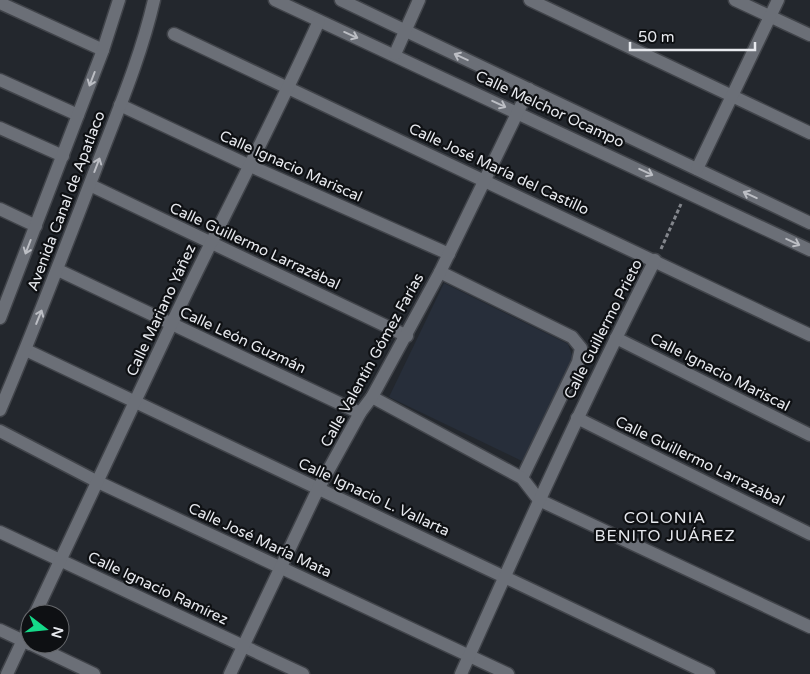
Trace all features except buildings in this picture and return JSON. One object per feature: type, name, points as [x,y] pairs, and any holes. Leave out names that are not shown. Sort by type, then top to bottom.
[{"type":"street","name":"Avenida Canal de Apatlaco","points":[[0,318],[103,50],[119,0]]},
{"type":"street","name":"Avenida Canal de Apatlaco","points":[[0,410],[58,270],[90,185],[148,26],[154,0]]},
{"type":"street","name":"Calle Melchor Ocampo","points":[[276,0],[395,54],[810,250]]},
{"type":"street","name":"Calle Melchor Ocampo","points":[[341,0],[810,223]]},
{"type":"street","points":[[395,54],[419,0]]},
{"type":"street","points":[[530,0],[810,132]]},
{"type":"street","points":[[735,0],[810,35]]},
{"type":"street","points":[[697,170],[778,0]]},
{"type":"street","points":[[0,3],[103,50]]},
{"type":"street","name":"Calle Mariano Yáñez","points":[[40,604],[248,165],[289,88],[319,21]]},
{"type":"street","name":"Calle José María del Castillo","points":[[174,34],[810,335]]},
{"type":"street","points":[[0,80],[78,115]]},
{"type":"street","name":"Calle Valentín Gómez Farías","points":[[230,674],[318,489],[360,413],[372,397],[407,336],[529,88]]},
{"type":"street","name":"Calle Ignacio Mariscal","points":[[120,105],[248,165],[449,254]]},
{"type":"street","points":[[0,128],[62,156]]},
{"type":"street","name":"Calle Guillermo Larrazábal","points":[[90,185],[407,336]]},
{"type":"street","points":[[0,209],[36,226]]},
{"type":"street","name":"Calle Guillermo Prieto","points":[[461,674],[503,576],[577,418],[655,260]]},
{"type":"street","name":"Calle León Guzmán","points":[[58,270],[360,413]]},
{"type":"street","points":[[440,272],[572,337],[581,348],[578,362],[522,478]]},
{"type":"street","name":"Calle Ignacio Mariscal","points":[[616,338],[810,435]]},
{"type":"street","name":"Calle Ignacio L. Vallarta","points":[[26,350],[135,404],[709,674]]},
{"type":"street","points":[[372,397],[522,478],[539,500],[810,627]]},
{"type":"street","name":"Calle Guillermo Larrazábal","points":[[577,418],[810,534]]},
{"type":"street","name":"Calle José María Mata","points":[[0,431],[98,482],[508,674]]},
{"type":"street","name":"Calle Ignacio Ramírez","points":[[0,532],[303,674]]},
{"type":"street","points":[[0,630],[20,639]]},
{"type":"street","points":[[7,674],[21,654]]},
{"type":"street","points":[[51,654],[94,674]]},
{"type":"path","name":"Calle Guillermo Prieto","points":[[655,260],[687,191]]},
{"type":"shaded area","points":[[444,283],[568,344],[573,358],[524,462],[389,397]]},
{"type":"district","name":"COLONIA BENITO JUÁREZ","points":[[665,527]]}]
